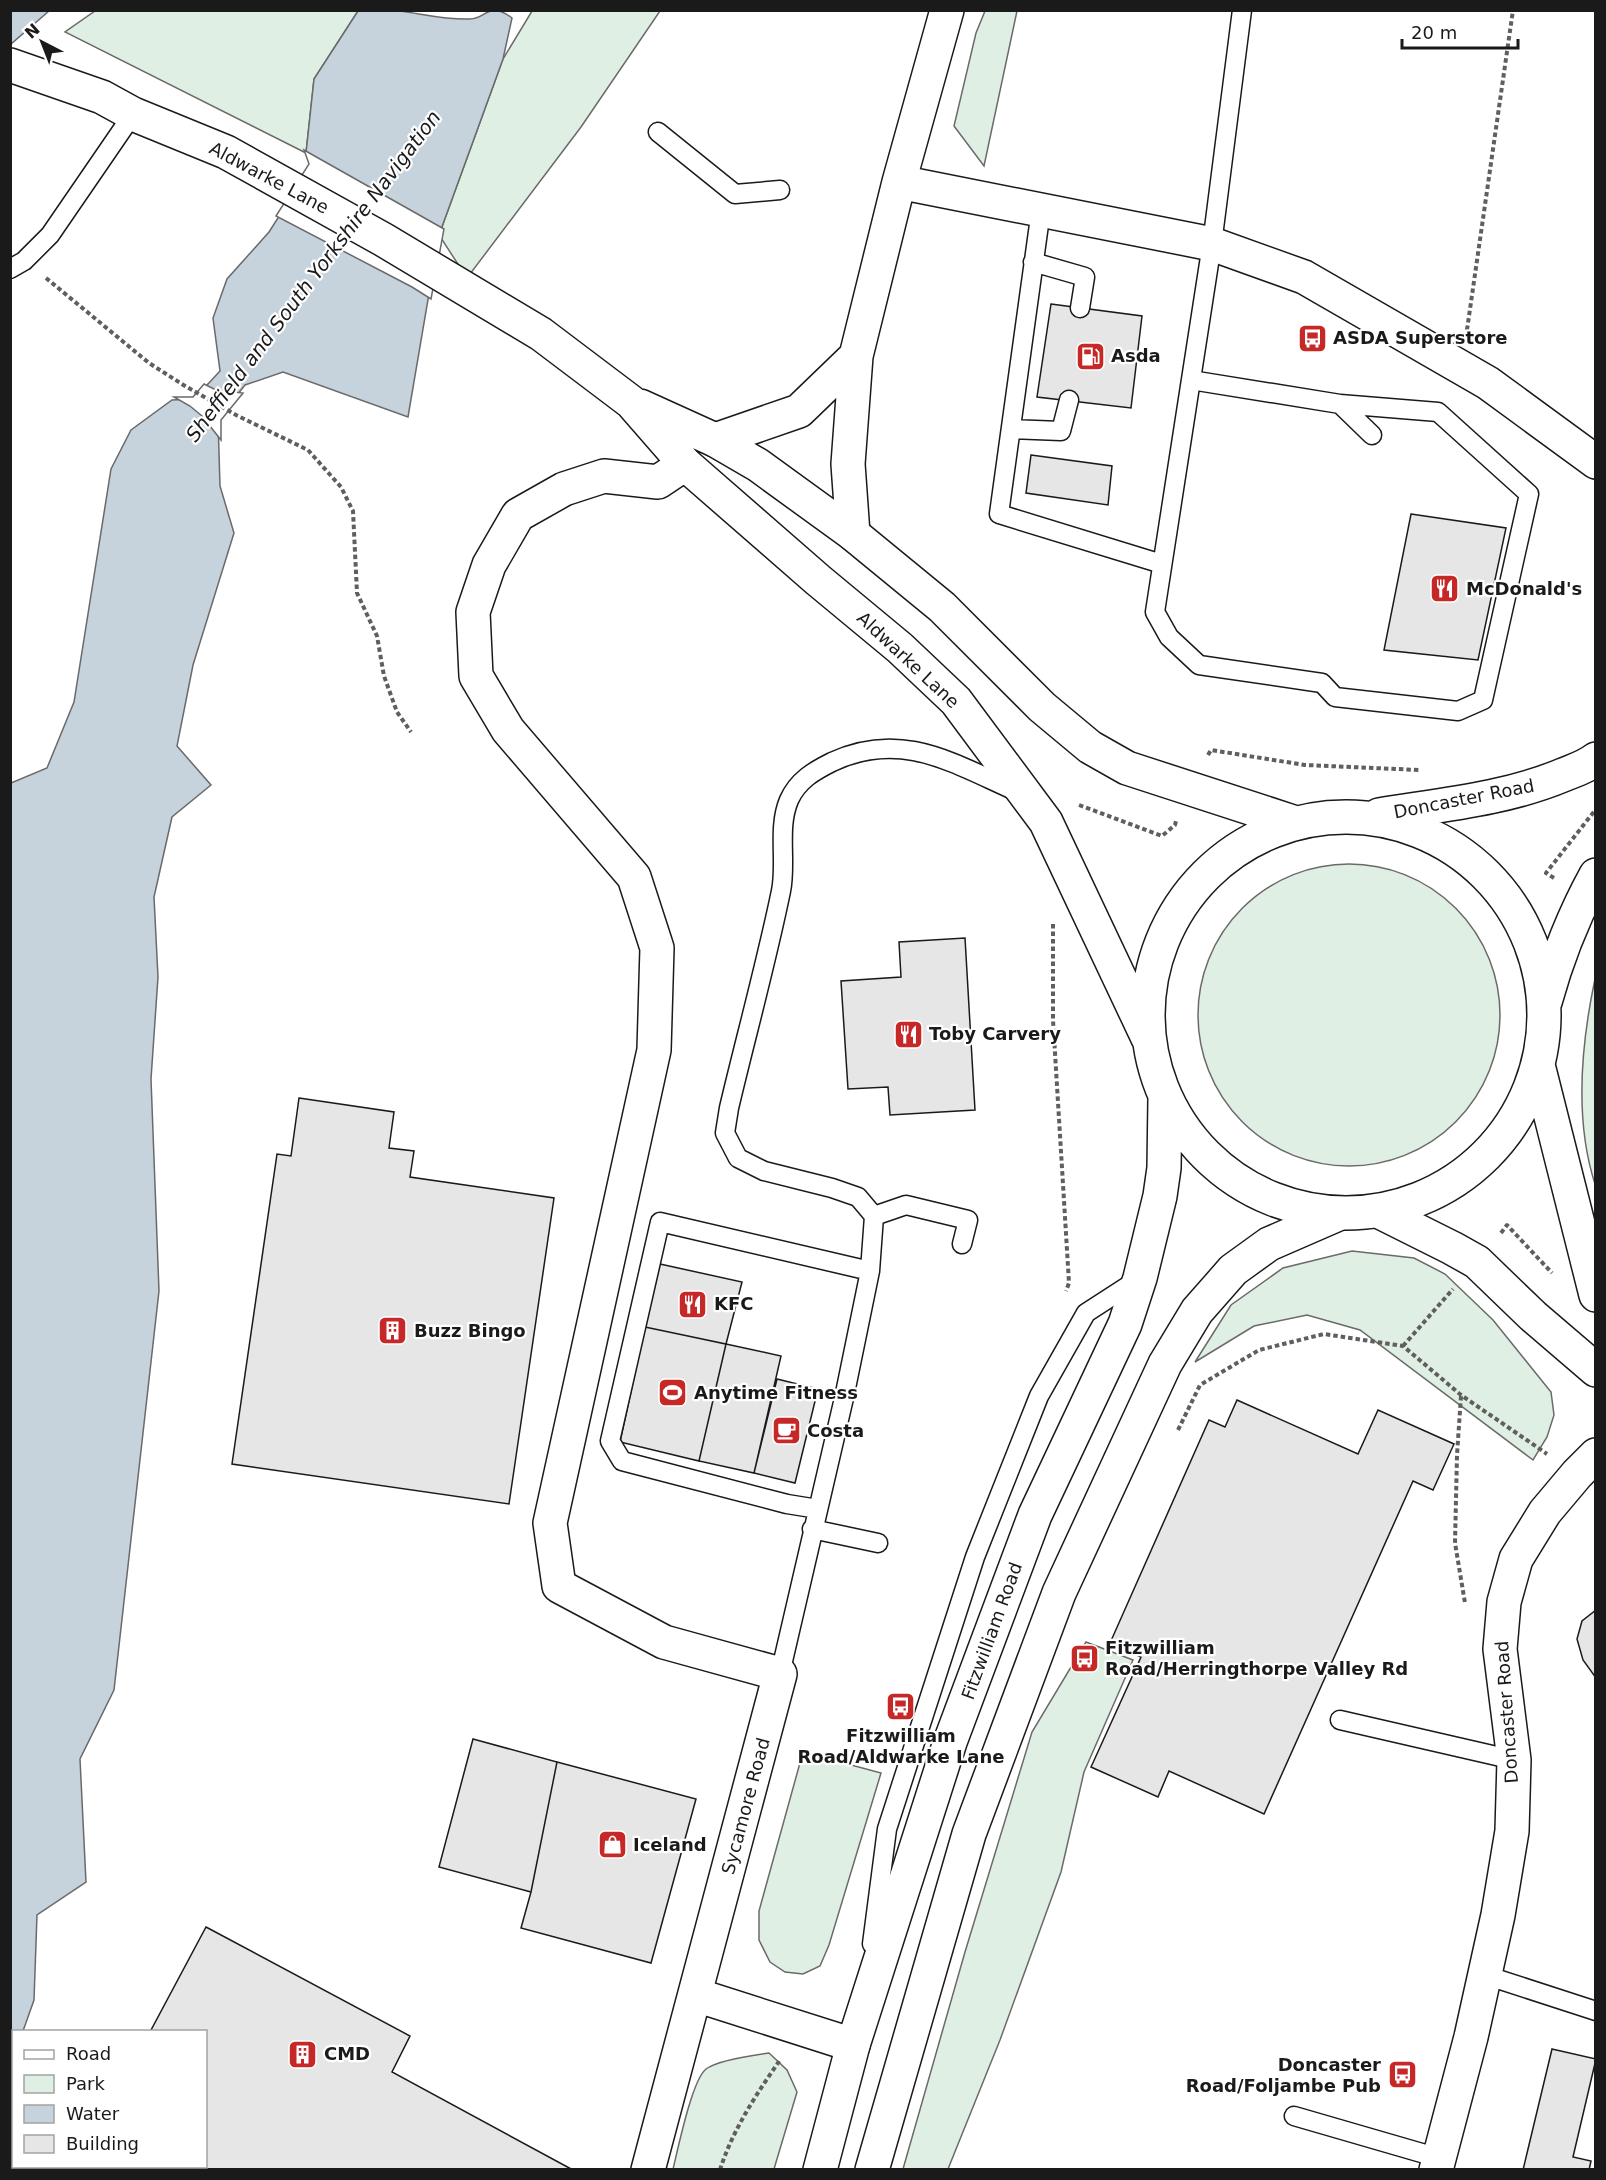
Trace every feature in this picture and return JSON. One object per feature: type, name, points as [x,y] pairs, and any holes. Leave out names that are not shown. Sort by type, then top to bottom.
[{"type":"main road","points":[[854,534],[848,464],[856,356],[899,182],[947,10]]},
{"type":"main road","name":"Aldwarke Lane","points":[[10,65],[102,97],[134,114],[226,152],[384,240],[541,334],[630,402],[685,464],[900,648],[956,701],[1046,822],[1148,1038]]},
{"type":"main road","points":[[899,182],[1212,244],[1304,277],[1488,383],[1596,462]]},
{"type":"main road","points":[[715,440],[799,411],[856,356]]},
{"type":"main road","name":"Aldwarke Lane","points":[[630,402],[715,440],[758,465],[854,534],[942,607],[1042,707],[1090,747],[1126,768],[1296,823]]},
{"type":"main road","points":[[685,464],[658,482],[604,476],[564,489],[518,515],[489,565],[473,612],[476,676],[508,730],[634,877],[657,948],[654,1050],[550,1523],[559,1586],[664,1642],[780,1674]]},
{"type":"main road","name":"Doncaster Road","points":[[1362,817],[1537,786],[1588,765],[1596,759]]},
{"type":"main road","points":[[1362,817],[1405,826],[1445,843],[1481,869],[1510,903],[1530,941],[1542,983],[1545,1004],[1544,1033],[1538,1065],[1527,1096],[1511,1125],[1491,1150],[1459,1179],[1409,1203],[1378,1211],[1338,1214],[1295,1208],[1254,1192],[1222,1170],[1187,1136],[1165,1098],[1148,1038],[1149,991],[1160,945],[1182,903],[1218,864],[1252,840],[1296,823],[1329,818],[1362,817]]},
{"type":"main road","points":[[1545,1004],[1552,975],[1570,928],[1596,876]]},
{"type":"main road","points":[[1538,1065],[1596,1295]]},
{"type":"main road","name":"Fitzwilliam Road","points":[[820,2169],[858,2030],[950,1742],[1035,1515],[1125,1324],[1140,1278],[1160,1196],[1164,1168],[1165,1098]]},
{"type":"main road","points":[[1378,1211],[1477,1262],[1533,1316],[1596,1370]]},
{"type":"main road","points":[[872,2169],[969,1834],[1059,1593],[1165,1364],[1197,1311],[1233,1270],[1269,1245],[1338,1214]]},
{"type":"main road","name":"Doncaster Road","points":[[1437,2164],[1485,1975],[1512,1831],[1514,1760],[1500,1649],[1504,1602],[1516,1559],[1545,1512],[1586,1465]]},
{"type":"main road","name":"Sycamore Road","points":[[648,2169],[780,1674]]},
{"type":"main road","points":[[696,1995],[803,2028],[858,2030]]},
{"type":"lane","points":[[1191,380],[1341,404],[1438,412],[1529,494],[1483,700],[1458,711],[1335,697],[1322,683],[1199,665],[1169,637],[1155,612],[1212,244],[1242,10]]},
{"type":"lane","points":[[17,265],[50,235],[134,114]]},
{"type":"lane","points":[[658,132],[735,194],[780,190]]},
{"type":"lane","points":[[1041,210],[999,514],[1162,564]]},
{"type":"lane","points":[[1033,262],[1084,277],[1080,308]]},
{"type":"lane","points":[[1011,429],[1061,431],[1069,400]]},
{"type":"lane","points":[[1341,404],[1372,435]]},
{"type":"lane","points":[[780,1674],[844,1398],[870,1271],[874,1216],[858,1197],[832,1188],[764,1172],[738,1158],[725,1133],[782,888],[784,827],[789,800],[809,773],[849,754],[892,747],[929,753],[1027,796]]},
{"type":"lane","points":[[874,1216],[906,1205],[968,1220],[962,1244]]},
{"type":"lane","points":[[818,1509],[787,1504],[622,1461],[610,1441],[660,1222],[870,1271]]},
{"type":"lane","points":[[858,2030],[887,1830],[979,1547],[1039,1396],[1086,1313],[1140,1278]]},
{"type":"lane","points":[[812,1530],[878,1543]]},
{"type":"lane","points":[[1340,1720],[1514,1760]]},
{"type":"lane","points":[[1485,1975],[1596,2011]]},
{"type":"lane","points":[[1294,2116],[1437,2164]]},
{"type":"path","points":[[1446,359],[1469,328],[1513,10]]},
{"type":"path","points":[[17,265],[149,363],[185,386],[236,415],[308,450],[341,487],[353,511],[357,593],[376,636],[384,676],[397,712],[411,732]]},
{"type":"path","points":[[1046,822],[1077,804],[1162,836],[1175,825],[1189,789],[1211,750],[1305,765],[1426,770]]},
{"type":"path","points":[[1053,916],[1053,1020],[1069,1282],[1064,1293]]},
{"type":"path","points":[[1403,1346],[1461,1395],[1586,1465]]},
{"type":"path","points":[[720,2169],[726,2150],[768,2077],[803,2028]]},
{"type":"green space","points":[[95,11],[358,11],[314,79],[306,153],[65,32]]},
{"type":"green space","points":[[532,11],[660,11],[581,127],[467,278],[439,235],[503,59]]},
{"type":"green space","points":[[985,11],[1017,11],[984,166],[954,126],[976,33]]},
{"type":"green space","points":[[1349,864],[1378,867],[1407,876],[1433,890],[1456,908],[1474,931],[1488,957],[1497,986],[1500,1015],[1497,1044],[1488,1073],[1474,1099],[1456,1122],[1433,1140],[1407,1154],[1378,1163],[1349,1166],[1320,1163],[1291,1154],[1265,1140],[1242,1122],[1224,1099],[1210,1073],[1201,1044],[1198,1015],[1201,986],[1210,957],[1224,931],[1242,908],[1265,890],[1291,876],[1320,867]]},
{"type":"green space","points":[[1595,979],[1595,1184],[1584,1134],[1582,1082],[1586,1030]]},
{"type":"green space","points":[[1352,1251],[1414,1258],[1445,1274],[1493,1320],[1551,1392],[1554,1415],[1547,1437],[1533,1460],[1360,1330],[1307,1315],[1254,1326],[1195,1362],[1231,1305],[1283,1268]]},
{"type":"green space","points":[[1086,1642],[1133,1660],[1084,1772],[1061,1872],[1000,2040],[948,2169],[903,2169],[965,1952],[1032,1732]]},
{"type":"green space","points":[[803,1752],[881,1773],[829,1945],[820,1966],[803,1974],[785,1972],[770,1962],[759,1940],[759,1911]]},
{"type":"green space","points":[[769,2053],[787,2070],[797,2092],[774,2169],[673,2169],[691,2100],[706,2069],[727,2061]]},
{"type":"water","points":[[11,10],[49,10],[49,11],[11,44]]},
{"type":"water","name":"Sheffield and South Yorkshire Navigation","points":[[395,10],[443,18],[470,19],[493,10],[512,18],[503,59],[439,235],[408,417],[283,372],[245,385],[218,419],[220,486],[234,533],[193,665],[177,746],[211,785],[172,817],[154,897],[158,977],[151,1079],[159,1291],[114,1690],[80,1759],[86,1882],[37,1915],[34,2000],[23,2030],[12,2030],[11,2070],[11,783],[47,768],[74,702],[111,469],[131,430],[172,400],[194,399],[220,371],[213,318],[227,279],[269,232],[312,165],[306,153],[314,79],[358,11]]},
{"type":"pier","points":[[304,150],[444,229],[431,299],[276,216],[309,164]]},
{"type":"pier","points":[[204,384],[216,390],[243,393],[221,420],[221,440],[202,416],[174,397],[193,397]]},
{"type":"building","name":"Asda","points":[[1051,304],[1142,316],[1131,408],[1037,397]]},
{"type":"building","points":[[1031,455],[1112,466],[1108,505],[1026,493]]},
{"type":"building","name":"McDonald's","points":[[1411,514],[1506,528],[1478,660],[1384,650]]},
{"type":"building","name":"Toby Carvery","points":[[965,938],[975,1110],[890,1115],[888,1087],[848,1089],[841,981],[901,977],[899,942]]},
{"type":"building","name":"Buzz Bingo","points":[[299,1098],[394,1112],[389,1148],[414,1151],[410,1177],[554,1198],[509,1504],[232,1464],[277,1154],[291,1156]]},
{"type":"building","name":"KFC","points":[[660,1264],[742,1282],[726,1344],[645,1327]]},
{"type":"building","name":"Anytime Fitness","points":[[645,1327],[726,1344],[699,1461],[620,1442]]},
{"type":"building","points":[[726,1344],[781,1356],[754,1473],[699,1461]]},
{"type":"building","name":"Costa","points":[[777,1379],[818,1389],[795,1483],[754,1473]]},
{"type":"building","points":[[1237,1400],[1358,1454],[1378,1410],[1454,1444],[1433,1490],[1413,1481],[1264,1814],[1169,1771],[1158,1797],[1091,1767],[1141,1657],[1110,1643],[1209,1420],[1225,1427]]},
{"type":"building","points":[[1596,1610],[1596,1678],[1583,1660],[1577,1639],[1582,1621]]},
{"type":"building","points":[[473,1739],[557,1762],[531,1892],[439,1867]]},
{"type":"building","name":"Iceland","points":[[557,1762],[696,1799],[651,1963],[521,1928],[531,1892]]},
{"type":"building","name":"CMD","points":[[206,1927],[410,2036],[392,2072],[573,2170],[135,2170],[132,2168],[207,2168],[207,2030],[151,2030]]},
{"type":"building","points":[[1552,2049],[1596,2059],[1573,2157],[1591,2161],[1589,2170],[1523,2170]]},
{"type":"place","name":"ASDA Superstore","points":[[1312,338]]},
{"type":"place","name":"Asda","points":[[1090,356]]},
{"type":"place","name":"McDonald's","points":[[1445,589]]},
{"type":"place","name":"Toby Carvery","points":[[908,1034]]},
{"type":"place","name":"KFC","points":[[693,1304]]},
{"type":"place","name":"Buzz Bingo","points":[[393,1331]]},
{"type":"place","name":"Anytime Fitness","points":[[673,1393]]},
{"type":"place","name":"Costa","points":[[786,1431]]},
{"type":"place","name":"Fitzwilliam Road/Herringthorpe Valley Rd","points":[[1084,1658]]},
{"type":"place","name":"Fitzwilliam Road/Aldwarke Lane","points":[[901,1707]]},
{"type":"place","name":"Iceland","points":[[612,1845]]},
{"type":"place","name":"CMD","points":[[303,2054]]},
{"type":"place","name":"Doncaster Road/Foljambe Pub","points":[[1402,2075]]}]
